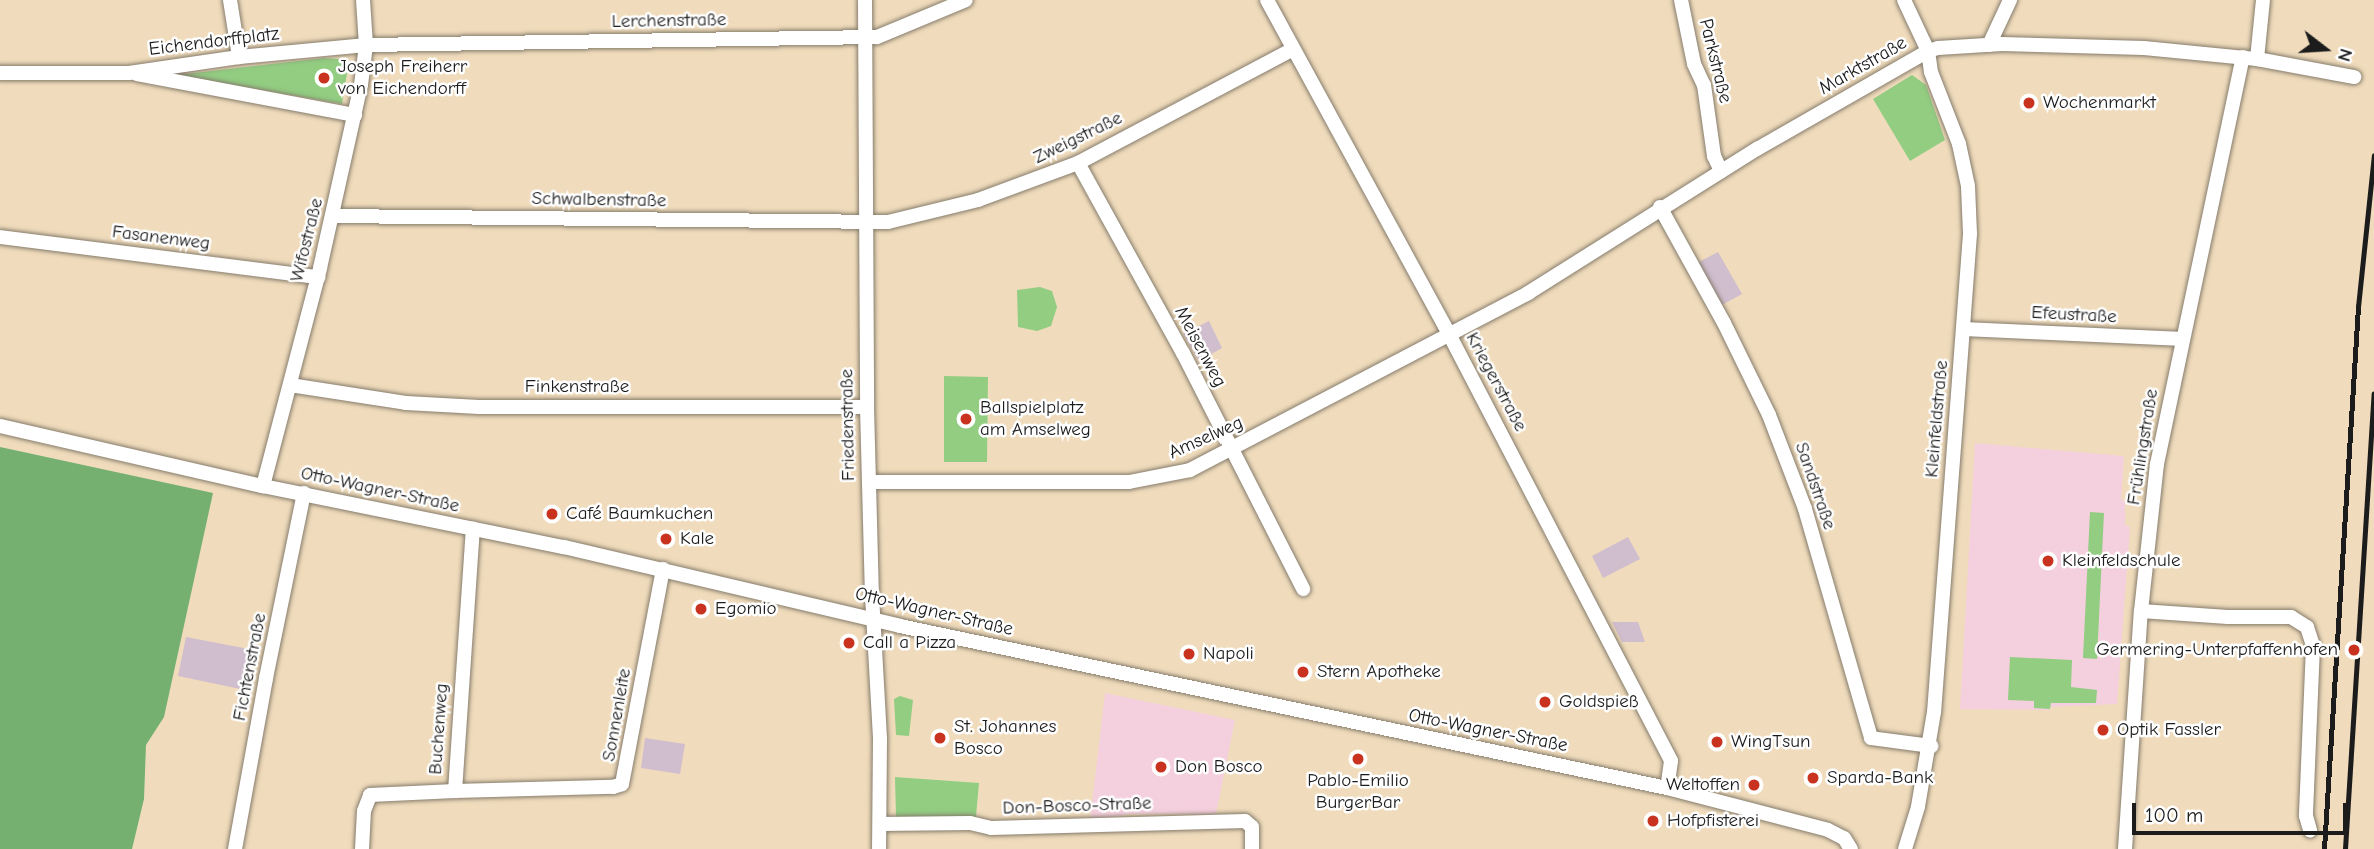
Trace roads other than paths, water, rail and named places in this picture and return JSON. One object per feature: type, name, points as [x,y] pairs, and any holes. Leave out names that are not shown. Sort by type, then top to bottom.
[{"type":"street","points":[[230,0],[239,57]]},
{"type":"street","name":"Wifostraße","points":[[263,486],[318,277],[355,115],[366,45],[363,0]]},
{"type":"street","name":"Friedenstraße","points":[[865,0],[867,407],[873,619],[880,739],[879,849]]},
{"type":"street","name":"Lerchenstraße","points":[[366,45],[877,37],[966,0]]},
{"type":"street","name":"Kriegerstraße","points":[[1267,0],[1450,336],[1671,761],[1667,788]]},
{"type":"street","name":"Parkstraße","points":[[1681,0],[1694,64],[1704,85],[1714,156],[1721,171]]},
{"type":"street","name":"Kleinfeldstraße","points":[[1904,0],[1927,51],[1931,72],[1956,135],[1968,186],[1970,246],[1931,746],[1918,807],[1905,849]]},
{"type":"street","points":[[1989,45],[2010,0]]},
{"type":"street","name":"Frühlingstraße","points":[[2125,849],[2141,611],[2157,464],[2182,339],[2263,0]]},
{"type":"street","name":"Eichendorffplatz","points":[[129,73],[239,57],[366,45]]},
{"type":"street","name":"Marktstraße","points":[[1450,336],[1536,288],[1660,207],[1927,51],[1989,45],[2144,48],[2250,58],[2354,78]]},
{"type":"street","name":"Zweigstraße","points":[[865,223],[888,222],[967,204],[1078,163],[1293,49]]},
{"type":"street","points":[[0,73],[129,73]]},
{"type":"street","name":"Eichendorffplatz","points":[[129,73],[355,115]]},
{"type":"street","name":"Meisenweg","points":[[1078,163],[1183,353],[1230,451],[1303,589]]},
{"type":"street","name":"Sandstraße","points":[[1660,207],[1769,415],[1805,509],[1871,738],[1931,746]]},
{"type":"street","name":"Schwalbenstraße","points":[[333,216],[865,223]]},
{"type":"street","name":"Fasanenweg","points":[[0,237],[318,277]]},
{"type":"street","name":"Efeustraße","points":[[1965,329],[2182,339]]},
{"type":"street","name":"Amselweg","points":[[869,482],[1140,481],[1190,470],[1450,336]]},
{"type":"street","name":"Finkenstraße","points":[[290,385],[405,403],[469,406],[867,407]]},
{"type":"street","name":"Otto-Wagner-Straße","points":[[0,426],[263,486],[663,569],[873,619],[1667,788],[1828,830],[1844,838],[1851,849]]},
{"type":"street","name":"Fichtenstraße","points":[[235,849],[266,678],[304,493]]},
{"type":"street","name":"Buchenweg","points":[[362,849],[364,811],[370,795],[455,791],[473,529]]},
{"type":"street","name":"Sonnenleite","points":[[455,791],[613,788],[622,784],[663,569]]},
{"type":"street","points":[[2141,611],[2228,617],[2291,617],[2307,627],[2313,646],[2306,816],[2310,830]]},
{"type":"street","points":[[2293,781],[2308,771]]},
{"type":"street","name":"Don-Bosco-Straße","points":[[880,824],[970,823],[991,828],[1074,828],[1134,822],[1245,821],[1252,827],[1252,849]]},
{"type":"railway","points":[[2324,849],[2358,307],[2374,156]]},
{"type":"railway","points":[[2345,849],[2374,394]]},
{"type":"place","name":"Joseph Freiherr von Eichendorff","points":[[324,78]]},
{"type":"place","name":"Wochenmarkt","points":[[2029,103]]},
{"type":"place","name":"Ballspielplatz am Amselweg","points":[[966,419]]},
{"type":"place","name":"Café Baumkuchen","points":[[552,514]]},
{"type":"place","name":"Kale","points":[[666,539]]},
{"type":"place","name":"Kleinfeldschule","points":[[2048,561]]},
{"type":"place","name":"Egomio","points":[[701,609]]},
{"type":"place","name":"Call a Pizza","points":[[849,643]]},
{"type":"place","name":"Germering-Unterpfaffenhofen","points":[[2354,650]]},
{"type":"place","name":"Napoli","points":[[1189,654]]},
{"type":"place","name":"Stern Apotheke","points":[[1303,672]]},
{"type":"place","name":"Goldspieß","points":[[1545,702]]},
{"type":"place","name":"Optik Fassler","points":[[2103,730]]},
{"type":"place","name":"St. Johannes Bosco","points":[[940,738]]},
{"type":"place","name":"WingTsun","points":[[1717,742]]},
{"type":"place","name":"Pablo-Emilio BurgerBar","points":[[1358,759]]},
{"type":"place","name":"Don Bosco","points":[[1161,767]]},
{"type":"place","name":"Sparda-Bank","points":[[1813,778]]},
{"type":"place","name":"Weltoffen","points":[[1754,785]]},
{"type":"place","name":"Hofpfisterei","points":[[1653,821]]}]
